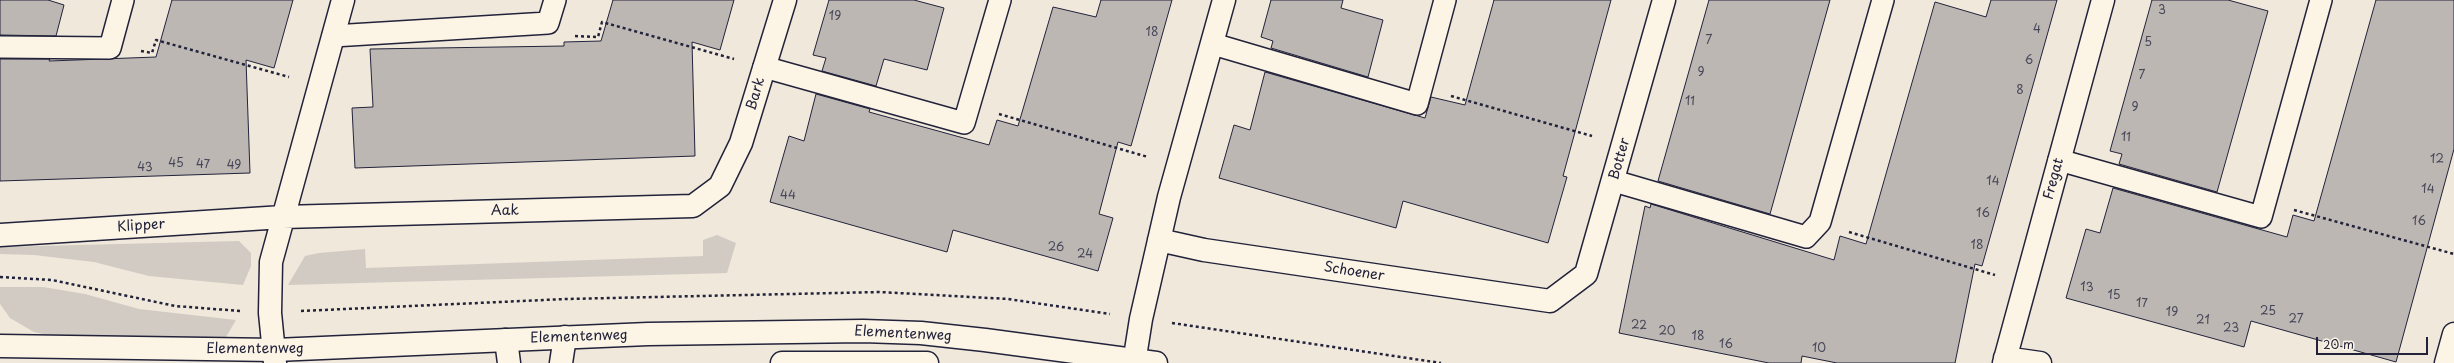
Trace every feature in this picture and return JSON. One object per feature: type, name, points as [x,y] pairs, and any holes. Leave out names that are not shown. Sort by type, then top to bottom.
[{"type":"street","points":[[275,357],[270,313],[271,262],[343,0]]},
{"type":"street","name":"Bark","points":[[720,186],[741,143],[784,0]]},
{"type":"street","points":[[1134,362],[1159,240],[1178,165],[1213,44],[1224,0]]},
{"type":"street","name":"Botter","points":[[1550,301],[1586,274],[1614,181],[1664,0]]},
{"type":"street","name":"Fregat","points":[[2040,363],[2005,361],[2104,0]]},
{"type":"street","name":"Aak","points":[[283,217],[693,206],[720,186]]},
{"type":"street","name":"Klipper","points":[[0,236],[283,217]]},
{"type":"street","name":"Schoener","points":[[1159,240],[1204,250],[1550,301]]},
{"type":"street","name":"Elementenweg","points":[[0,346],[275,357],[565,337],[863,331],[985,340],[1134,362],[1156,363]]},
{"type":"street","points":[[2446,363],[2454,334]]},
{"type":"street","points":[[561,363],[565,337]]},
{"type":"street","points":[[506,340],[509,363]]},
{"type":"street","name":"Elementenweg","points":[[782,363],[927,363]]},
{"type":"lane","points":[[0,47],[110,48],[123,0]]},
{"type":"lane","points":[[333,36],[548,23],[555,0]]},
{"type":"lane","points":[[764,67],[964,123],[1000,0]]},
{"type":"lane","points":[[1213,44],[1417,104],[1445,0]]},
{"type":"lane","points":[[1614,181],[1806,237],[1820,222],[1883,0]]},
{"type":"lane","points":[[2059,160],[2261,217],[2321,0]]},
{"type":"path","points":[[548,23],[573,36],[598,37],[602,22],[764,67]]},
{"type":"path","points":[[110,48],[152,53],[156,40],[320,85]]},
{"type":"path","points":[[1421,88],[1597,137],[1624,142]]},
{"type":"path","points":[[969,106],[1178,165]]},
{"type":"path","points":[[2265,202],[2454,254]]},
{"type":"path","points":[[1820,222],[2025,284]]},
{"type":"shaded area","points":[[717,235],[736,243],[727,273],[288,285],[305,256],[319,253],[365,249],[366,268],[703,256],[703,240]]},
{"type":"shaded area","points":[[239,241],[251,253],[251,266],[243,285],[149,276],[94,262],[34,255],[0,254],[0,247]]},
{"type":"shaded area","points":[[0,287],[43,287],[85,294],[139,309],[236,320],[226,337],[79,342],[34,332],[10,318],[0,304]]},
{"type":"building","points":[[0,0],[48,0],[64,5],[56,36],[0,35]]},
{"type":"building","points":[[172,0],[293,0],[274,68],[246,60],[250,173],[0,181],[0,59],[50,59],[49,61],[156,57]]},
{"type":"building","points":[[613,0],[734,0],[720,50],[692,42],[695,156],[355,168],[352,108],[373,107],[370,49],[564,46],[564,42],[601,41]]},
{"type":"building","points":[[829,0],[914,0],[944,8],[927,70],[884,59],[876,86],[822,71],[826,58],[813,55]]},
{"type":"building","points":[[1101,0],[1172,0],[1131,146],[1118,142],[1099,214],[1113,218],[1098,271],[953,230],[947,252],[770,202],[789,136],[804,141],[816,94],[870,109],[869,112],[989,145],[997,120],[1018,126],[1053,7],[1096,17]]},
{"type":"building","points":[[1271,0],[1343,0],[1341,8],[1383,20],[1368,77],[1271,48],[1273,41],[1261,37]]},
{"type":"building","points":[[1494,0],[1611,0],[1563,176],[1567,177],[1548,243],[1403,201],[1396,228],[1219,178],[1234,125],[1250,130],[1265,72],[1425,118],[1431,97],[1465,105]]},
{"type":"building","points":[[1709,0],[1830,0],[1770,214],[1658,181]]},
{"type":"building","points":[[1991,0],[2057,0],[1982,266],[1975,264],[1955,363],[1837,363],[1802,356],[1801,363],[1769,363],[1619,333],[1645,206],[1650,208],[1651,204],[1834,260],[1840,236],[1866,244],[1935,2],[1986,17]]},
{"type":"building","points":[[2152,0],[2228,0],[2268,11],[2217,192],[2119,164],[2122,154],[2110,151]]},
{"type":"building","points":[[2376,0],[2454,0],[2454,149],[2396,362],[2251,321],[2244,347],[2066,298],[2086,229],[2100,233],[2113,188],[2287,237],[2293,215],[2314,221]]}]
